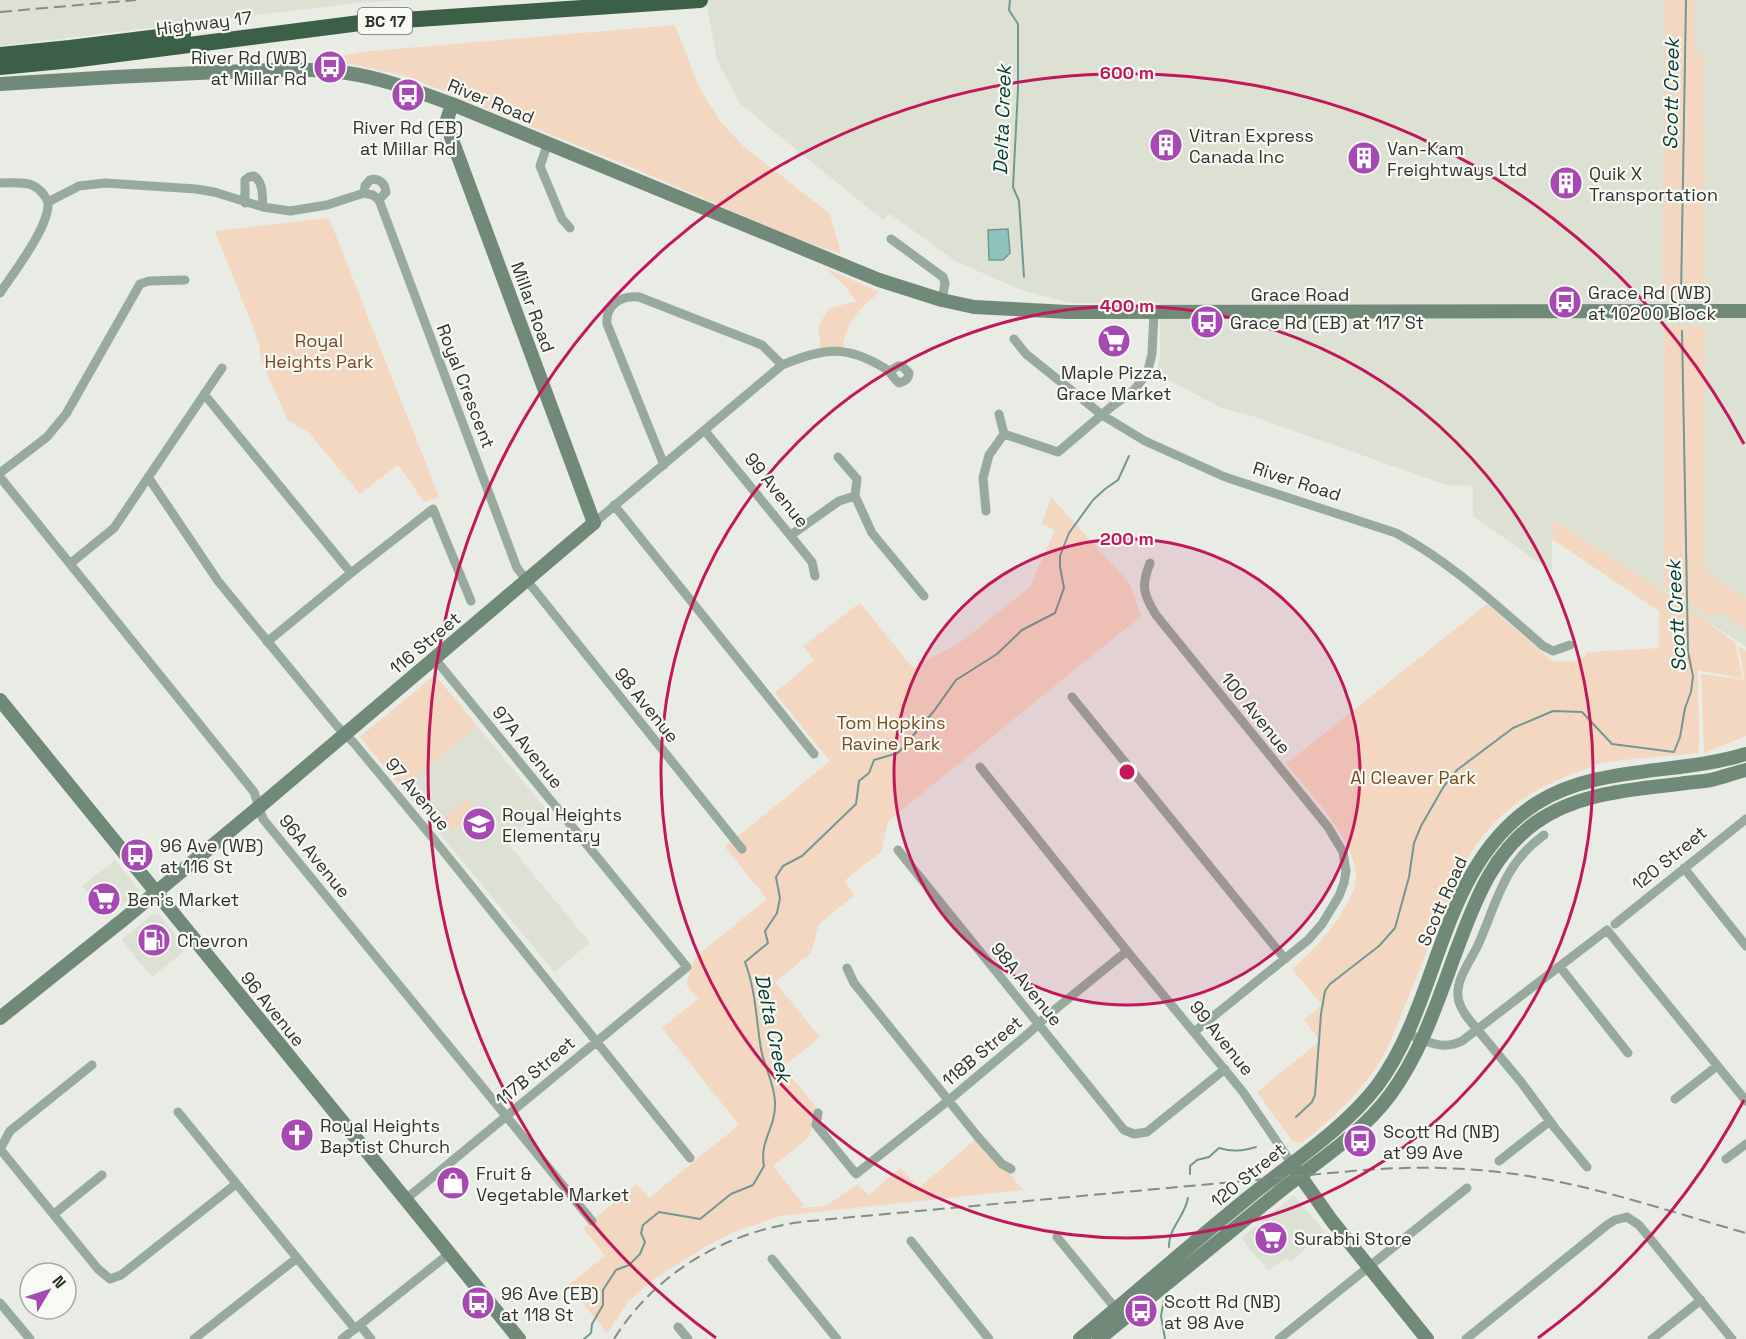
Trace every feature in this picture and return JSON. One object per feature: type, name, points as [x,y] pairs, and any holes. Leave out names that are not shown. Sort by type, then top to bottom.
[{"type":"highway","name":"Highway 17","points":[[0,55],[359,12],[539,0]]},
{"type":"highway","name":"Highway 17","points":[[0,67],[65,61],[360,23],[700,0]]},
{"type":"street","name":"River Road","points":[[0,84],[131,75],[273,70],[322,71],[363,76],[452,104],[869,277],[942,300]]},
{"type":"street","name":"Millar Road","points":[[452,104],[447,120],[451,136],[594,523]]},
{"type":"street","points":[[548,142],[540,166],[562,219],[570,228]]},
{"type":"street","points":[[245,203],[245,180],[254,176],[261,185],[262,207]]},
{"type":"street","name":"Royal Crescent","points":[[48,202],[82,185],[105,183],[196,189],[214,192],[262,207],[290,211],[320,207],[364,193],[365,186],[370,180],[377,179],[382,182],[386,192],[379,200],[517,568],[526,581]]},
{"type":"street","points":[[0,183],[32,184],[41,191],[48,202],[42,228],[0,293]]},
{"type":"street","points":[[364,193],[373,195],[379,200]]},
{"type":"street","points":[[891,238],[943,277],[945,283],[942,300]]},
{"type":"street","points":[[0,475],[47,437],[66,414],[140,284],[149,281],[185,280]]},
{"type":"street","points":[[664,465],[607,324],[608,311],[614,303],[626,298],[639,297],[762,345],[782,365]]},
{"type":"street","name":"Grace Road","points":[[942,300],[974,307],[1068,312],[1746,311]]},
{"type":"street","points":[[1004,434],[1058,452],[1133,392],[1147,374],[1152,354],[1154,312]]},
{"type":"street","name":"River Road","points":[[1014,339],[1026,354],[1102,415],[1145,441],[1225,477],[1396,533],[1420,546],[1451,568],[1543,646],[1553,651],[1570,645]]},
{"type":"street","name":"116 Street","points":[[0,1018],[259,807],[782,365],[827,351],[856,353],[890,371]]},
{"type":"street","points":[[71,563],[114,528],[222,368]]},
{"type":"street","points":[[204,394],[351,573]]},
{"type":"street","points":[[986,511],[983,478],[989,455],[1004,434],[999,414]]},
{"type":"street","name":"99 Avenue","points":[[705,431],[812,562],[815,576]]},
{"type":"street","points":[[838,457],[857,478],[855,496],[872,534],[924,596]]},
{"type":"street","name":"96A Avenue","points":[[0,475],[254,792],[263,819],[592,1221]]},
{"type":"street","name":"97 Avenue","points":[[148,477],[218,582],[432,837],[690,1158]]},
{"type":"street","points":[[790,535],[839,501],[855,496]]},
{"type":"street","points":[[614,505],[814,754]]},
{"type":"street","points":[[267,642],[433,509],[471,601]]},
{"type":"street","name":"100 Avenue","points":[[1150,563],[1144,586],[1151,607],[1335,836],[1341,849],[1346,864],[1344,883],[1339,896],[1320,927],[1285,958]]},
{"type":"street","name":"98 Avenue","points":[[526,581],[742,849]]},
{"type":"street","name":"97A Avenue","points":[[435,659],[687,968]]},
{"type":"street","points":[[1072,697],[1285,958],[1194,1032]]},
{"type":"street","name":"96 Avenue","points":[[0,700],[519,1339]]},
{"type":"street","name":"Scott Road","points":[[1406,1033],[1472,872],[1498,837],[1520,815],[1551,795],[1591,780],[1705,765],[1746,754]]},
{"type":"street","name":"99 Avenue","points":[[980,767],[1225,1069],[1332,1221],[1428,1339]]},
{"type":"street","name":"Scott Road","points":[[1422,1040],[1481,889],[1503,853],[1522,833],[1552,812],[1588,798],[1626,790],[1709,780],[1746,770]]},
{"type":"street","name":"120 Street","points":[[1615,924],[1746,819]]},
{"type":"street","points":[[1544,835],[1506,878],[1498,893],[1459,984],[1458,997],[1462,1010],[1587,1167]]},
{"type":"street","name":"98A Avenue","points":[[898,850],[1124,1130],[1134,1134],[1143,1134],[1155,1127],[1225,1069]]},
{"type":"street","points":[[1684,868],[1746,945]]},
{"type":"street","points":[[1406,1033],[1435,1045],[1449,1046],[1462,1041],[1607,930],[1746,1101]]},
{"type":"street","name":"118B Street","points":[[818,1113],[816,1125],[856,1174],[949,1101],[1047,1016],[1127,951]]},
{"type":"street","points":[[1560,967],[1628,1053]]},
{"type":"street","name":"117B Street","points":[[406,1200],[687,968]]},
{"type":"street","points":[[847,968],[854,984],[949,1101],[1002,1164],[1011,1169]]},
{"type":"street","name":"120 Street","points":[[1106,1333],[1116,1309],[1292,1164],[1364,1101],[1388,1069],[1406,1033]]},
{"type":"street","name":"120 Street","points":[[1080,1339],[1106,1333],[1351,1136],[1379,1108],[1402,1077],[1422,1040]]},
{"type":"street","points":[[92,1065],[10,1131],[0,1149],[98,1269],[110,1279],[121,1275],[236,1184]]},
{"type":"street","points":[[1676,1099],[1717,1066]]},
{"type":"street","points":[[178,1112],[297,1258],[357,1327],[371,1339]]},
{"type":"street","points":[[1499,1161],[1550,1121]]},
{"type":"street","points":[[1726,1159],[1746,1144]]},
{"type":"street","points":[[54,1214],[102,1175]]},
{"type":"street","points":[[1279,1339],[1467,1188]]},
{"type":"street","points":[[1466,1339],[1607,1225],[1627,1217],[1632,1219],[1649,1237],[1732,1339]]},
{"type":"street","points":[[1058,1237],[1116,1309]]},
{"type":"street","points":[[911,1241],[989,1339]]},
{"type":"street","points":[[342,1339],[450,1253]]},
{"type":"street","points":[[194,1339],[297,1258]]},
{"type":"street","points":[[772,1259],[837,1339]]},
{"type":"street","points":[[1652,1339],[1701,1300]]},
{"type":"street","points":[[0,1303],[30,1339]]},
{"type":"street","points":[[678,1327],[688,1339]]},
{"type":"shaded area","points":[[0,0],[410,0],[356,3],[0,46]]},
{"type":"shaded area","points":[[706,0],[1746,0],[1746,647],[1554,520],[1552,572],[1473,516],[1473,486],[1446,485],[1252,416],[1222,408],[1156,374],[1160,358],[1160,303],[1069,303],[1019,289],[957,262],[890,214],[883,220],[740,104],[717,60]]},
{"type":"shaded area","name":"Royal Heights Elementary","points":[[435,675],[545,808],[506,841],[590,943],[554,972],[360,737]]},
{"type":"shaded area","points":[[115,860],[140,891],[107,917],[82,886]]},
{"type":"shaded area","points":[[153,914],[158,914],[187,949],[152,977],[121,940]]},
{"type":"shaded area","points":[[1294,1195],[1325,1232],[1290,1262],[1286,1258],[1268,1271],[1241,1238]]},
{"type":"green space","points":[[1664,0],[1695,0],[1694,49],[1704,55],[1705,298],[1662,299]]},
{"type":"green space","points":[[675,25],[696,80],[721,122],[743,146],[830,214],[841,254],[790,236],[631,167],[406,76],[327,59],[360,52]]},
{"type":"green space","name":"Royal Heights Park","points":[[329,218],[439,497],[424,502],[398,465],[360,494],[309,433],[287,419],[261,360],[259,343],[215,231]]},
{"type":"green space","points":[[825,268],[879,292],[851,322],[843,347],[821,349],[818,326],[830,308],[856,301],[845,286]]},
{"type":"green space","points":[[1664,325],[1705,327],[1705,571],[1746,598],[1746,631],[1722,613],[1707,615],[1664,587]]},
{"type":"green space","name":"Tom Hopkins Ravine Park","points":[[1051,497],[1130,584],[1141,616],[888,821],[881,852],[844,881],[855,895],[819,924],[811,953],[775,982],[820,1037],[783,1067],[817,1108],[809,1137],[773,1166],[804,1205],[799,1208],[826,1206],[858,1184],[869,1195],[900,1168],[920,1187],[978,1137],[1023,1190],[780,1216],[734,1232],[708,1245],[654,1279],[629,1301],[607,1333],[568,1285],[605,1256],[583,1228],[637,1184],[649,1198],[739,1125],[662,1028],[698,999],[686,984],[695,957],[767,899],[725,847],[830,761],[775,693],[814,660],[803,646],[860,603],[913,668],[962,641],[1030,587],[1055,530],[1042,524]]},
{"type":"green space","name":"Al Cleaver Park","points":[[1554,520],[1697,614],[1735,643],[1743,679],[1698,670],[1699,753],[1594,765],[1535,791],[1493,824],[1459,872],[1388,1047],[1379,1062],[1350,1100],[1328,1121],[1302,1143],[1292,1141],[1257,1092],[1320,1041],[1304,1020],[1322,1005],[1292,969],[1319,943],[1341,914],[1354,888],[1356,870],[1343,837],[1332,820],[1286,764],[1487,604],[1552,661],[1567,662],[1581,659],[1588,652],[1659,648],[1659,611],[1552,539]]},
{"type":"green space","points":[[1738,646],[1746,651],[1746,736],[1704,753],[1701,674],[1745,680]]},
{"type":"green space","points":[[435,675],[477,726],[402,788],[360,737]]},
{"type":"green space","points":[[468,798],[477,810],[452,831],[442,819]]},
{"type":"water","points":[[1008,229],[1010,253],[1003,260],[989,260],[988,230]]},
{"type":"waterway","name":"Delta Creek","points":[[1010,0],[1009,10],[1018,24],[1018,89],[1013,187],[1019,201],[1024,277]]},
{"type":"waterway","name":"Scott Creek","points":[[1681,296],[1686,0]]},
{"type":"waterway","name":"Scott Creek","points":[[1296,1117],[1312,1102],[1315,1095],[1325,991],[1330,984],[1379,946],[1395,928],[1409,877],[1414,843],[1444,786],[1457,770],[1513,728],[1553,711],[1582,712],[1612,744],[1674,752],[1680,737],[1693,676],[1688,652],[1682,331]]},
{"type":"waterway","name":"Delta Creek","points":[[584,1339],[591,1333],[592,1324],[603,1305],[603,1290],[616,1270],[629,1265],[640,1254],[645,1242],[641,1233],[643,1225],[659,1212],[700,1219],[731,1194],[753,1185],[764,1166],[764,1149],[775,1112],[775,1096],[762,1056],[754,994],[745,962],[768,943],[765,931],[777,913],[780,898],[776,877],[783,866],[802,856],[856,804],[859,781],[869,773],[874,760],[898,753],[934,711],[956,680],[997,654],[1022,630],[1055,613],[1064,588],[1060,556],[1069,533],[1093,500],[1118,480],[1129,456]]},
{"type":"waterway","name":"Scott Creek","points":[[1190,1174],[1190,1166],[1197,1160],[1209,1157],[1219,1148],[1237,1151],[1256,1147]]},
{"type":"waterway","name":"Scott Creek","points":[[1169,1247],[1171,1234],[1184,1211],[1188,1198]]},
{"type":"waterway","name":"Scott Creek","points":[[1164,1300],[1161,1316],[1165,1339]]},
{"type":"railway","points":[[0,12],[136,0]]},
{"type":"railway","points":[[614,1339],[632,1314],[652,1293],[674,1273],[698,1257],[752,1233],[810,1221],[1363,1170],[1425,1168],[1487,1171],[1556,1181],[1611,1194],[1746,1233]]},
{"type":"place","name":"River Rd (WB) at Millar Rd","points":[[330,67]]},
{"type":"place","name":"River Rd (EB) at Millar Rd","points":[[408,95]]},
{"type":"place","name":"Vitran Express Canada Inc","points":[[1166,145]]},
{"type":"place","name":"Van-Kam Freightways Ltd","points":[[1364,158]]},
{"type":"place","name":"Quik X Transportation","points":[[1566,183]]},
{"type":"place","name":"Grace Rd (WB) at 10200 Block","points":[[1565,302]]},
{"type":"place","name":"Grace Rd (EB) at 117 St","points":[[1207,322]]},
{"type":"place","name":"Maple Pizza, Grace Market","points":[[1114,341]]},
{"type":"place","name":"Royal Heights Elementary","points":[[479,824]]},
{"type":"place","name":"96 Ave (WB) at 116 St","points":[[137,855]]},
{"type":"place","name":"Ben's Market","points":[[104,899]]},
{"type":"place","name":"Chevron","points":[[154,940]]},
{"type":"place","name":"Royal Heights Baptist Church","points":[[297,1135]]},
{"type":"place","name":"Scott Rd (NB) at 99 Ave","points":[[1360,1141]]},
{"type":"place","name":"Fruit & Vegetable Market","points":[[453,1183]]},
{"type":"place","name":"Surabhi Store","points":[[1271,1238]]},
{"type":"place","name":"96 Ave (EB) at 118 St","points":[[478,1303]]},
{"type":"place","name":"Scott Rd (NB) at 98 Ave","points":[[1141,1311]]}]
